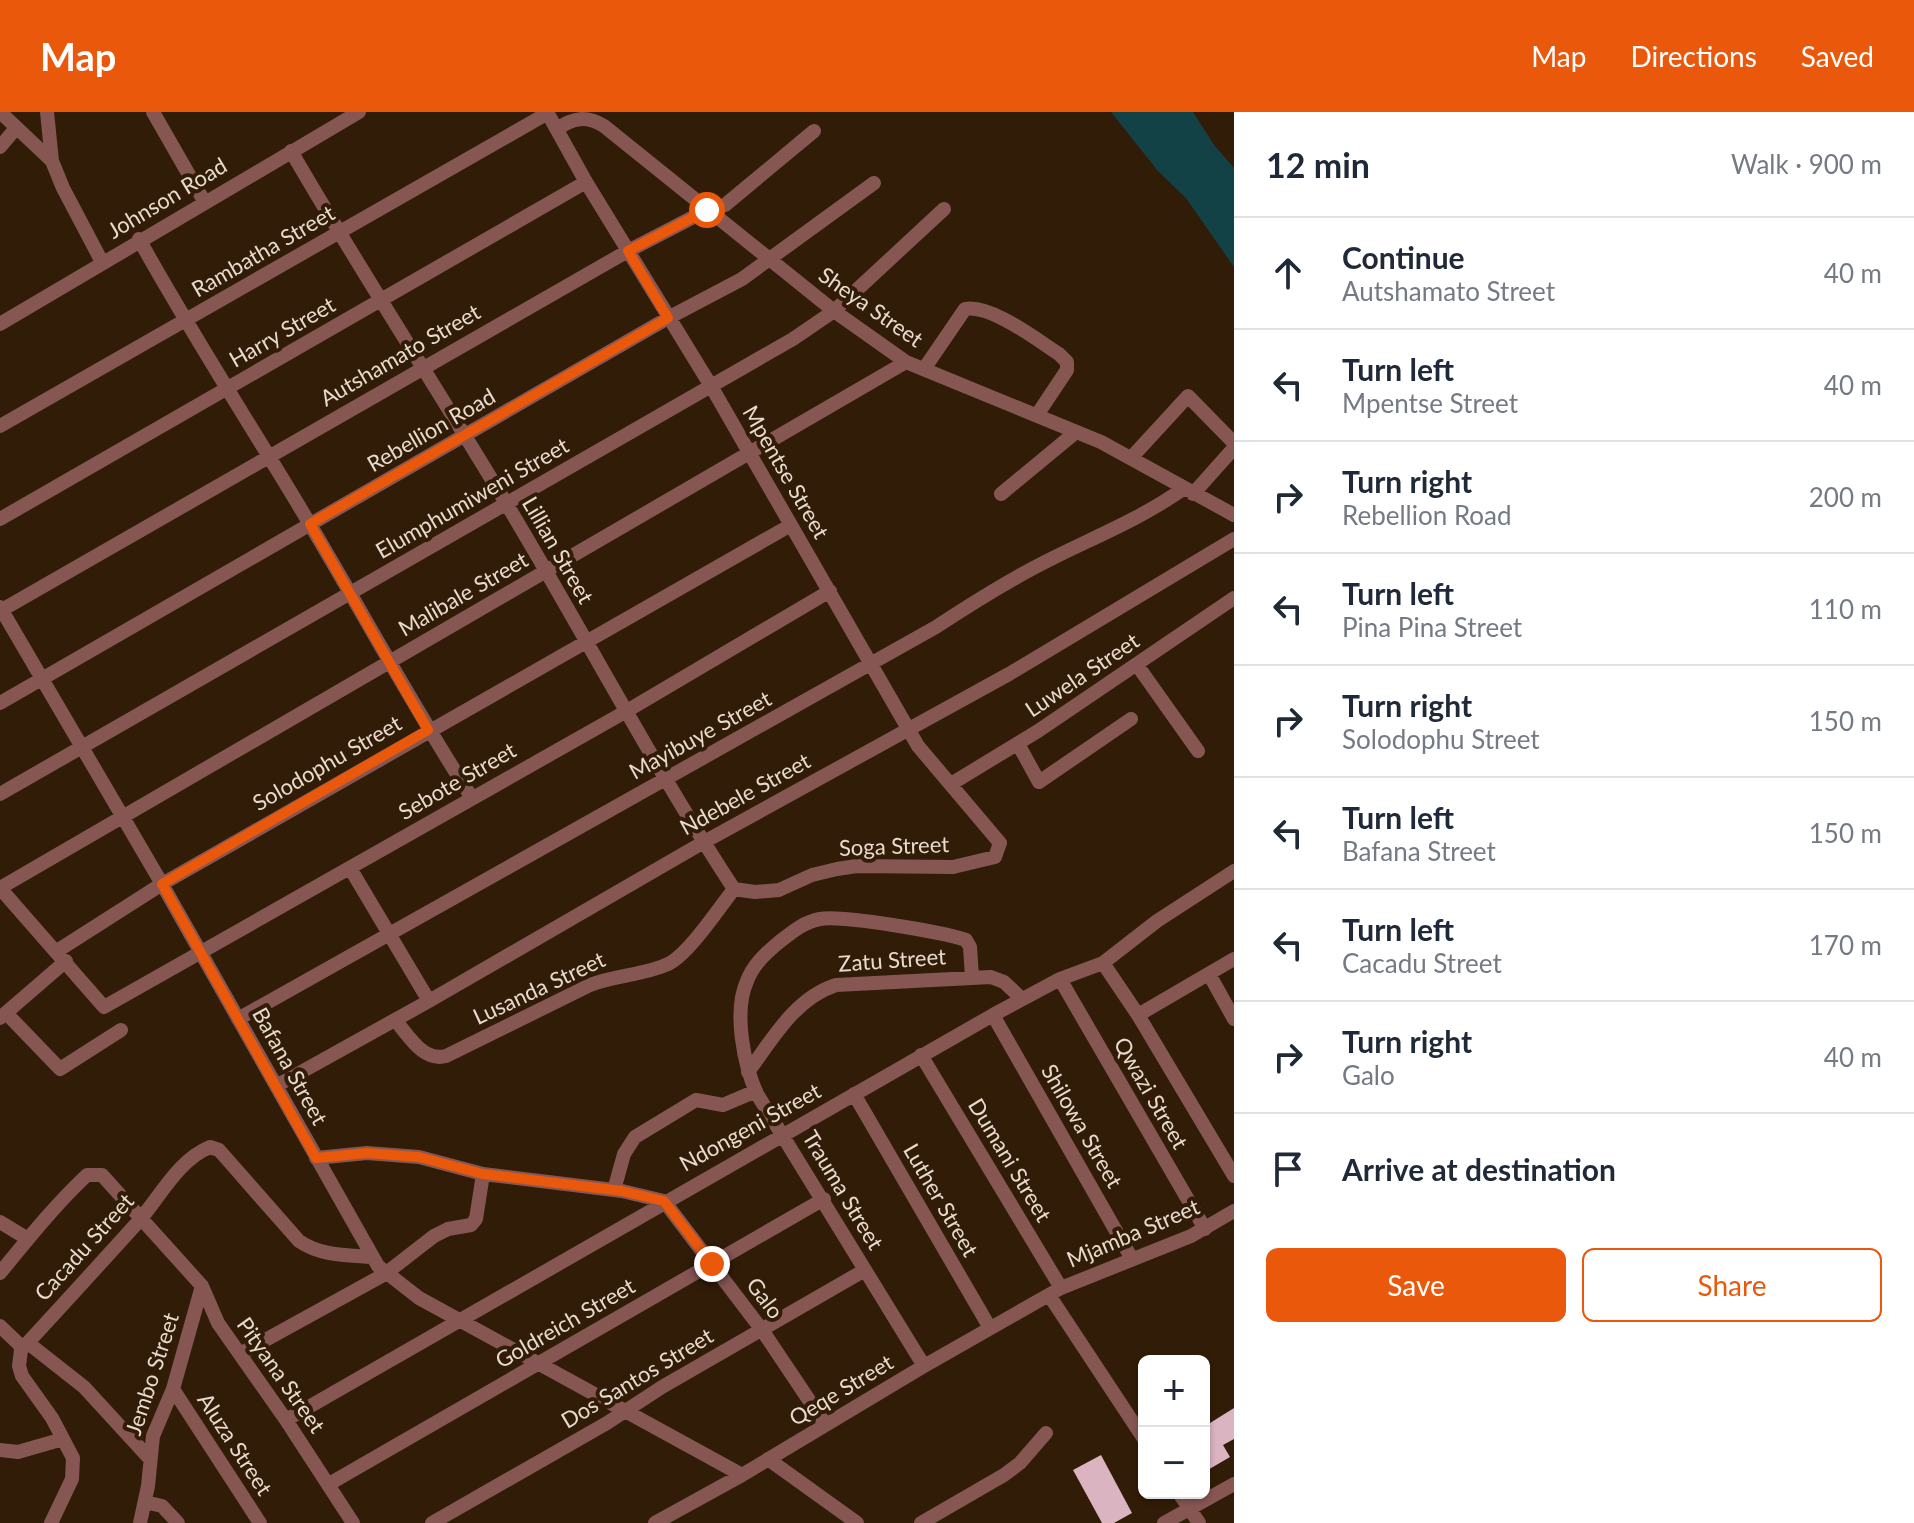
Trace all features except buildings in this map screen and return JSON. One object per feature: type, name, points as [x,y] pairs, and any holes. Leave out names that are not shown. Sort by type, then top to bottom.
[{"type":"street","points":[[0,112],[52,161]]},
{"type":"street","points":[[47,112],[52,161],[102,262]]},
{"type":"street","points":[[153,112],[204,201]]},
{"type":"street","points":[[325,112],[334,126]]},
{"type":"street","name":"Johnson Road","points":[[0,324],[139,239],[359,112]]},
{"type":"street","name":"Mpentse Street","points":[[548,112],[586,182],[711,386],[907,728],[922,752],[1000,843]]},
{"type":"street","name":"Rambatha Street","points":[[0,426],[548,112]]},
{"type":"street","name":"Sheya Street","points":[[557,129],[575,119],[597,121],[766,258],[906,362],[1076,432],[1131,458],[1234,515]]},
{"type":"street","points":[[0,147],[16,128]]},
{"type":"street","name":"Autshamato Street","points":[[1,609],[628,251],[707,210],[725,205],[814,131]]},
{"type":"street","name":"Lillian Street","points":[[291,151],[379,301],[506,503],[625,712],[734,889]]},
{"type":"street","name":"Harry Street","points":[[0,519],[586,182]]},
{"type":"street","name":"Rebellion Road","points":[[0,703],[668,318],[742,279],[766,258],[874,183]]},
{"type":"street","name":"Elumphumiweni Street","points":[[0,794],[793,339],[834,311],[944,209]]},
{"type":"street","points":[[139,239],[185,322],[310,524],[428,730],[472,798]]},
{"type":"street","points":[[924,369],[965,309],[975,308],[991,313],[1067,362],[1067,370],[1037,415]]},
{"type":"street","name":"Malibale Street","points":[[0,888],[906,362]]},
{"type":"street","points":[[1131,458],[1188,396],[1234,446]]},
{"type":"street","points":[[1001,494],[1076,432]]},
{"type":"street","name":"Mayibuye Street","points":[[238,1019],[871,664],[995,589],[1188,491],[1234,446]]},
{"type":"street","name":"Solodophu Street","points":[[3,1016],[62,956],[162,884],[791,525]]},
{"type":"street","name":"Ndebele Street","points":[[276,1086],[704,842],[1009,674],[1234,539]]},
{"type":"street","name":"Sebote Street","points":[[62,956],[104,1007],[625,712],[830,591]]},
{"type":"street","name":"Luwela Street","points":[[951,784],[1018,744],[1234,598]]},
{"type":"street","name":"Bafana Street","points":[[1,609],[202,953],[372,1257],[385,1274],[419,1298],[742,1475]]},
{"type":"street","points":[[1137,665],[1198,751]]},
{"type":"street","points":[[1018,744],[1039,782],[1131,719]]},
{"type":"street","name":"Soga Street","points":[[734,889],[755,892],[779,890],[812,875],[857,866],[953,867],[995,857],[1000,843]]},
{"type":"street","points":[[350,868],[429,1001]]},
{"type":"street","name":"Ndongeni Street","points":[[286,1420],[921,1055],[1060,979],[1103,963],[1157,921],[1234,871]]},
{"type":"street","points":[[0,888],[62,956]]},
{"type":"street","name":"Lusanda Street","points":[[395,1020],[426,1055],[436,1058],[446,1056],[609,977],[658,968],[673,962],[734,889]]},
{"type":"street","name":"Trauma Street","points":[[924,1366],[756,1091],[748,1072],[741,1006],[747,979],[764,955],[794,930],[818,919],[842,919],[961,939],[970,947],[972,977]]},
{"type":"street","points":[[1138,1015],[1234,959]]},
{"type":"street","points":[[1103,963],[1138,1015],[1234,1176]]},
{"type":"street","points":[[1209,974],[1234,1019]]},
{"type":"street","name":"Zatu Street","points":[[748,1072],[790,1016],[813,995],[826,988],[847,984],[972,977],[998,979],[1022,999]]},
{"type":"street","name":"Qwazi Street","points":[[1060,979],[1205,1229]]},
{"type":"street","name":"Shilowa Street","points":[[993,1015],[1132,1259]]},
{"type":"street","points":[[3,1016],[60,1069],[121,1030]]},
{"type":"street","name":"Dumani Street","points":[[921,1055],[1055,1291],[1138,1429]]},
{"type":"street","points":[[614,1190],[624,1154],[635,1137],[696,1100],[723,1105],[756,1091]]},
{"type":"street","name":"Luther Street","points":[[854,1094],[990,1328]]},
{"type":"street","name":"Cacadu Street","points":[[26,1345],[140,1219],[177,1172],[210,1147],[219,1150],[299,1241],[323,1253],[372,1257]]},
{"type":"street","points":[[316,1158],[367,1153],[419,1157],[483,1174],[614,1190],[664,1201]]},
{"type":"street","name":"Pityana Street","points":[[28,1239],[87,1175],[94,1173],[108,1180],[202,1286],[218,1323],[353,1523]]},
{"type":"street","points":[[240,1354],[385,1274],[434,1236],[474,1222],[483,1174]]},
{"type":"street","name":"Goldreich Street","points":[[329,1484],[824,1199]]},
{"type":"street","name":"Galo","points":[[664,1201],[762,1330],[825,1424]]},
{"type":"street","name":"Mjamba Street","points":[[1055,1291],[1205,1229],[1234,1211]]},
{"type":"street","points":[[0,1222],[28,1239],[0,1273]]},
{"type":"street","name":"Dos Santos Street","points":[[432,1523],[865,1270]]},
{"type":"street","name":"Jembo Street","points":[[140,1523],[153,1436],[173,1389],[202,1286]]},
{"type":"street","name":"Qeqe Street","points":[[655,1523],[1055,1291]]},
{"type":"street","points":[[0,1326],[84,1387],[150,1459]]},
{"type":"street","points":[[26,1345],[19,1358],[22,1376],[52,1418],[73,1458],[74,1471],[51,1523]]},
{"type":"street","name":"Aluza Street","points":[[173,1389],[260,1523]]},
{"type":"street","points":[[921,1523],[1020,1463],[1046,1433]]},
{"type":"street","points":[[0,1450],[18,1452],[63,1439]]},
{"type":"street","points":[[768,1459],[857,1523]]},
{"type":"street","points":[[1164,1523],[1234,1484]]},
{"type":"street","points":[[1183,1499],[1199,1523]]},
{"type":"street","points":[[145,1502],[162,1506],[178,1523]]},
{"type":"water","points":[[1111,112],[1193,112],[1214,145],[1234,168],[1234,267],[1186,198],[1158,171]]},
{"type":"route","points":[[707,210],[628,251],[668,318],[310,524],[428,730],[162,884],[316,1158],[367,1153],[419,1157],[483,1174],[635,1193],[664,1201],[712,1264]]}]
